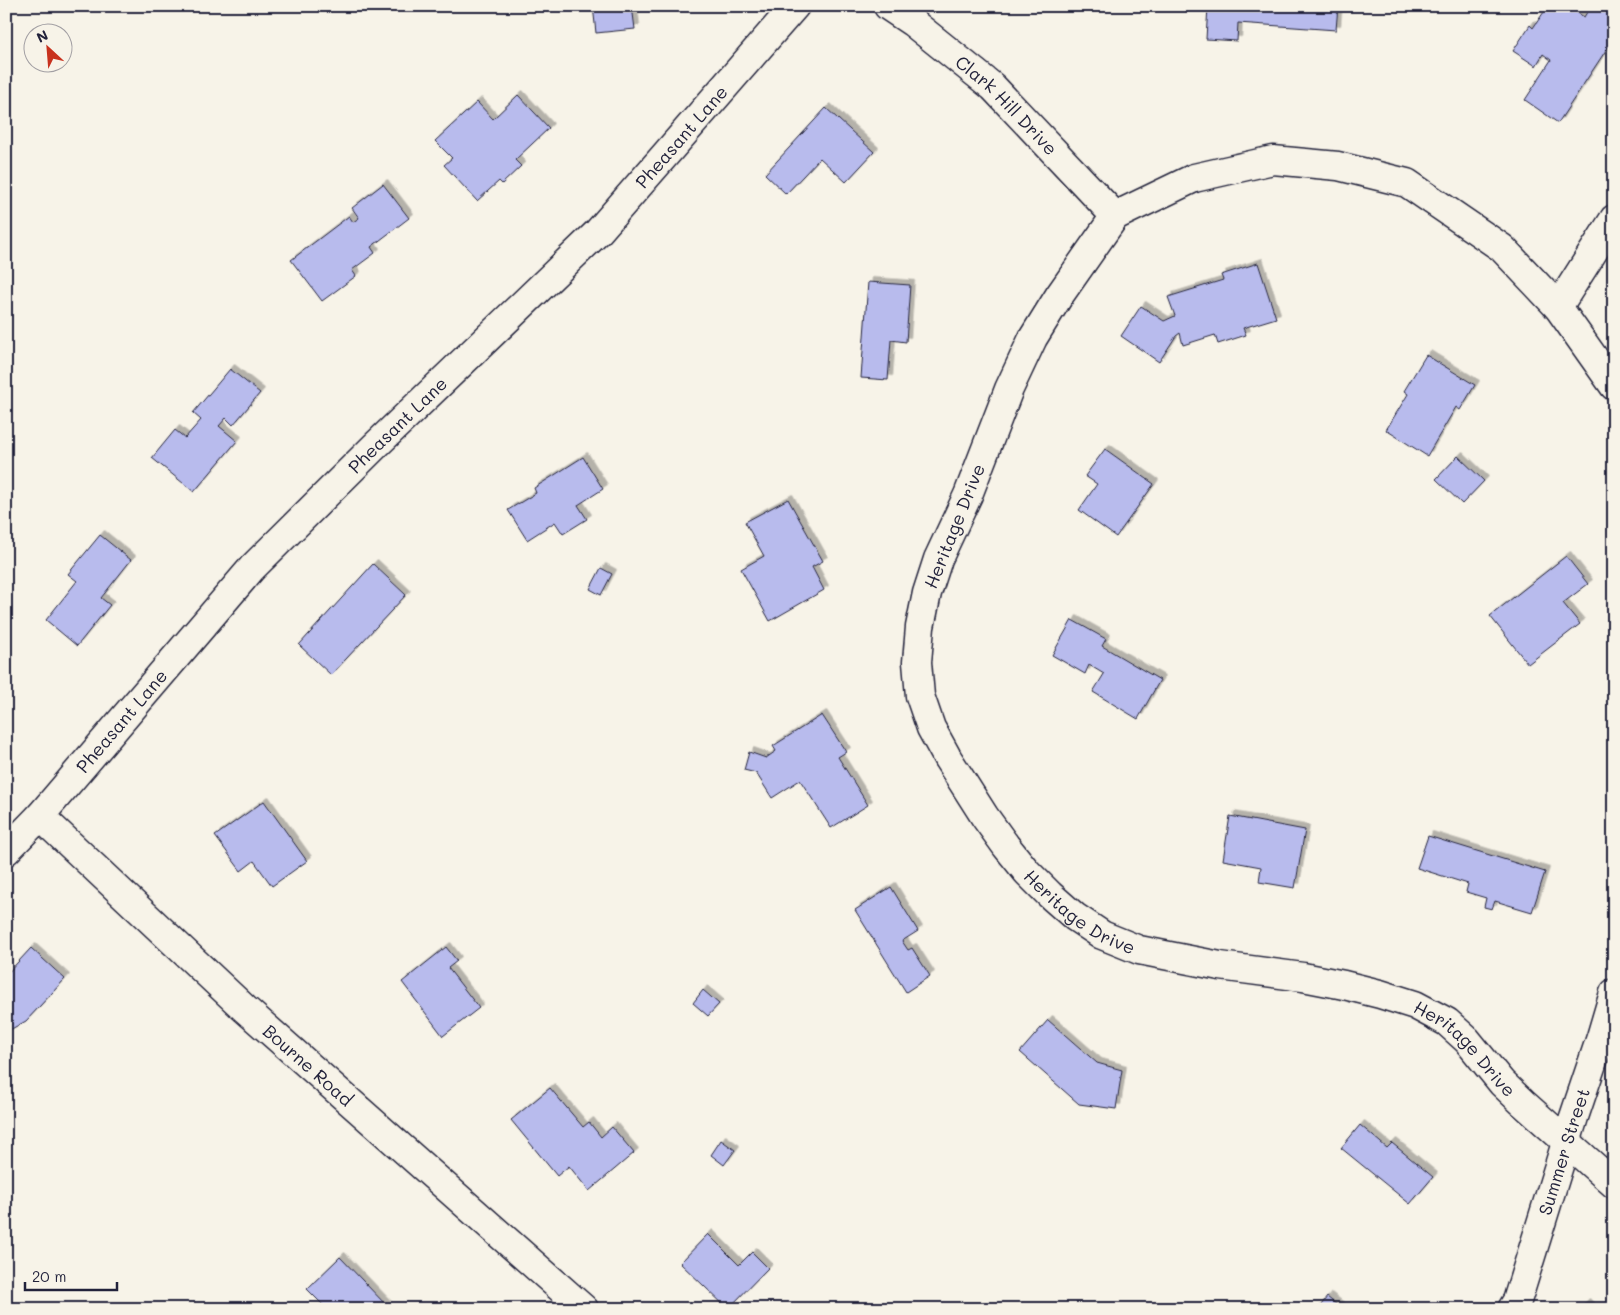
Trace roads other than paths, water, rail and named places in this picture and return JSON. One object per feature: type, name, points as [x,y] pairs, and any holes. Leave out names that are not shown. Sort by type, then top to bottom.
[{"type":"street","name":"Pheasant Lane","points":[[6,851],[40,816],[252,568],[374,447],[598,232],[794,6]]},
{"type":"street","name":"Clark Hill Drive","points":[[888,6],[912,22],[993,87],[1115,216]]},
{"type":"street","name":"Heritage Drive","points":[[1614,386],[1558,307],[1502,248],[1407,184],[1338,166],[1273,160],[1194,178],[1115,216],[1059,296],[1033,338],[1009,389],[968,494],[938,559],[921,618],[917,662],[920,696],[931,728],[948,759],[1006,846],[1027,872],[1075,917],[1102,935],[1139,950],[1212,964],[1344,985],[1416,1005],[1448,1022],[1467,1040],[1502,1083],[1566,1143],[1614,1184]]},
{"type":"street","points":[[1558,307],[1614,219]]},
{"type":"street","name":"Bourne Road","points":[[40,816],[245,1009],[584,1309]]},
{"type":"street","name":"Summer Street","points":[[1512,1309],[1517,1301],[1614,993]]}]
